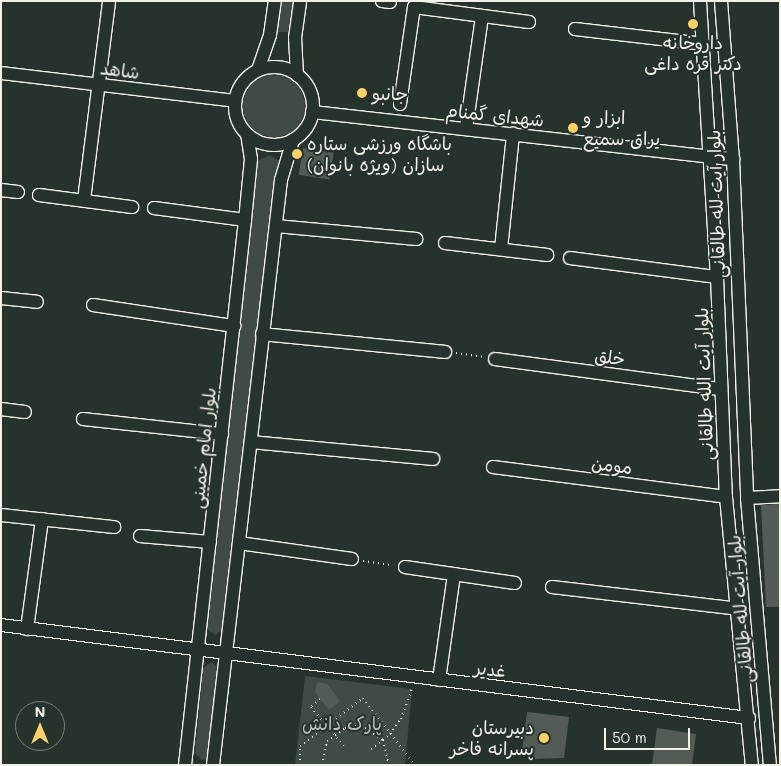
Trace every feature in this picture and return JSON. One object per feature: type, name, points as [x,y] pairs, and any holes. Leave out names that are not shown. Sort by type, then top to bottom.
[{"type":"street","points":[[84,200],[108,1]]},
{"type":"street","points":[[258,70],[270,35],[274,1]]},
{"type":"street","points":[[297,75],[295,38],[300,1]]},
{"type":"street","name":"بلوار آیت الله طالقانی","points":[[700,1],[717,277],[726,498],[749,718],[752,765]]},
{"type":"street","name":"بلوار آیت لله طالقانی","points":[[721,1],[733,159],[747,498],[770,765]]},
{"type":"street","points":[[400,104],[414,7],[529,22]]},
{"type":"street","points":[[466,129],[482,16]]},
{"type":"street","points":[[575,29],[704,44]]},
{"type":"street","points":[[212,764],[281,180],[293,140],[309,123],[312,112],[310,91],[297,75],[285,69],[258,70],[247,78],[235,101],[240,125],[247,134],[269,145],[293,140]]},
{"type":"street","name":"شاهد","points":[[1,73],[235,101]]},
{"type":"street","name":"شهدای گمنام","points":[[312,112],[733,159]]},
{"type":"street","name":"بلوار امام خمینی","points":[[187,763],[251,159],[247,134]]},
{"type":"street","points":[[501,249],[512,134]]},
{"type":"street","points":[[1,190],[18,192]]},
{"type":"street","points":[[39,195],[132,206]]},
{"type":"street","points":[[154,208],[245,220]]},
{"type":"street","points":[[276,226],[416,239]]},
{"type":"street","points":[[445,243],[547,255]]},
{"type":"street","points":[[570,258],[717,277]]},
{"type":"street","points":[[1,298],[37,302]]},
{"type":"street","points":[[94,305],[234,326]]},
{"type":"street","points":[[262,334],[445,352]]},
{"type":"street","name":"خلق","points":[[495,359],[721,389]]},
{"type":"street","points":[[1,408],[25,412]]},
{"type":"street","points":[[83,419],[222,434]]},
{"type":"street","points":[[251,442],[433,459]]},
{"type":"street","name":"مومن","points":[[493,467],[726,498]]},
{"type":"street","points":[[747,498],[780,496]]},
{"type":"street","points":[[1,515],[114,527]]},
{"type":"street","points":[[27,629],[42,519]]},
{"type":"street","points":[[140,536],[210,542]]},
{"type":"street","points":[[239,543],[352,559]]},
{"type":"street","points":[[405,567],[515,583]]},
{"type":"street","points":[[439,680],[454,574]]},
{"type":"street","points":[[552,587],[738,609]]},
{"type":"street","name":"غدیر","points":[[1,625],[749,718]]},
{"type":"path","points":[[445,352],[495,359]]},
{"type":"path","points":[[352,559],[405,567]]},
{"type":"path","points":[[370,749],[390,734],[401,719],[414,677]]},
{"type":"path","points":[[300,765],[300,746],[362,698],[415,765]]},
{"type":"path","points":[[320,699],[311,707],[328,724],[344,746]]},
{"type":"path","points":[[322,765],[323,751],[335,733],[345,728],[365,728],[383,740],[390,765]]},
{"type":"green space","points":[[280,1],[293,1],[288,32],[279,32],[276,27]]},
{"type":"green space","points":[[274,75],[291,80],[296,84],[300,89],[305,106],[300,123],[296,128],[291,132],[274,137],[257,132],[252,128],[248,123],[243,106],[248,89],[252,84],[257,80]]},
{"type":"green space","points":[[270,155],[281,162],[222,630],[215,635],[207,629],[255,162]]},
{"type":"green space","points":[[212,662],[218,669],[209,757],[202,760],[195,753],[203,668]]},
{"type":"green space","name":"پارک دانش","points":[[305,676],[412,689],[405,765],[295,765]]},
{"type":"building","points":[[303,148],[334,153],[329,180],[299,175]]},
{"type":"building","points":[[780,504],[780,607],[766,607],[761,505]]},
{"type":"building","points":[[317,682],[327,684],[340,701],[329,710],[315,692]]},
{"type":"building","points":[[527,712],[569,717],[564,758],[533,759],[534,753],[522,751]]},
{"type":"building","points":[[657,728],[696,734],[692,765],[652,765]]},
{"type":"place","name":"داروخانه دکتر قره داغی","points":[[693,24]]},
{"type":"place","name":"جانبو","points":[[362,93]]},
{"type":"place","name":"ابزار و يراق سميع","points":[[573,128]]},
{"type":"place","name":"باشگاه ورزشی ستاره سازان (ویژه بانوان)","points":[[297,154]]},
{"type":"place","name":"دبیرستان پسرانه فاخر","points":[[544,738]]}]
